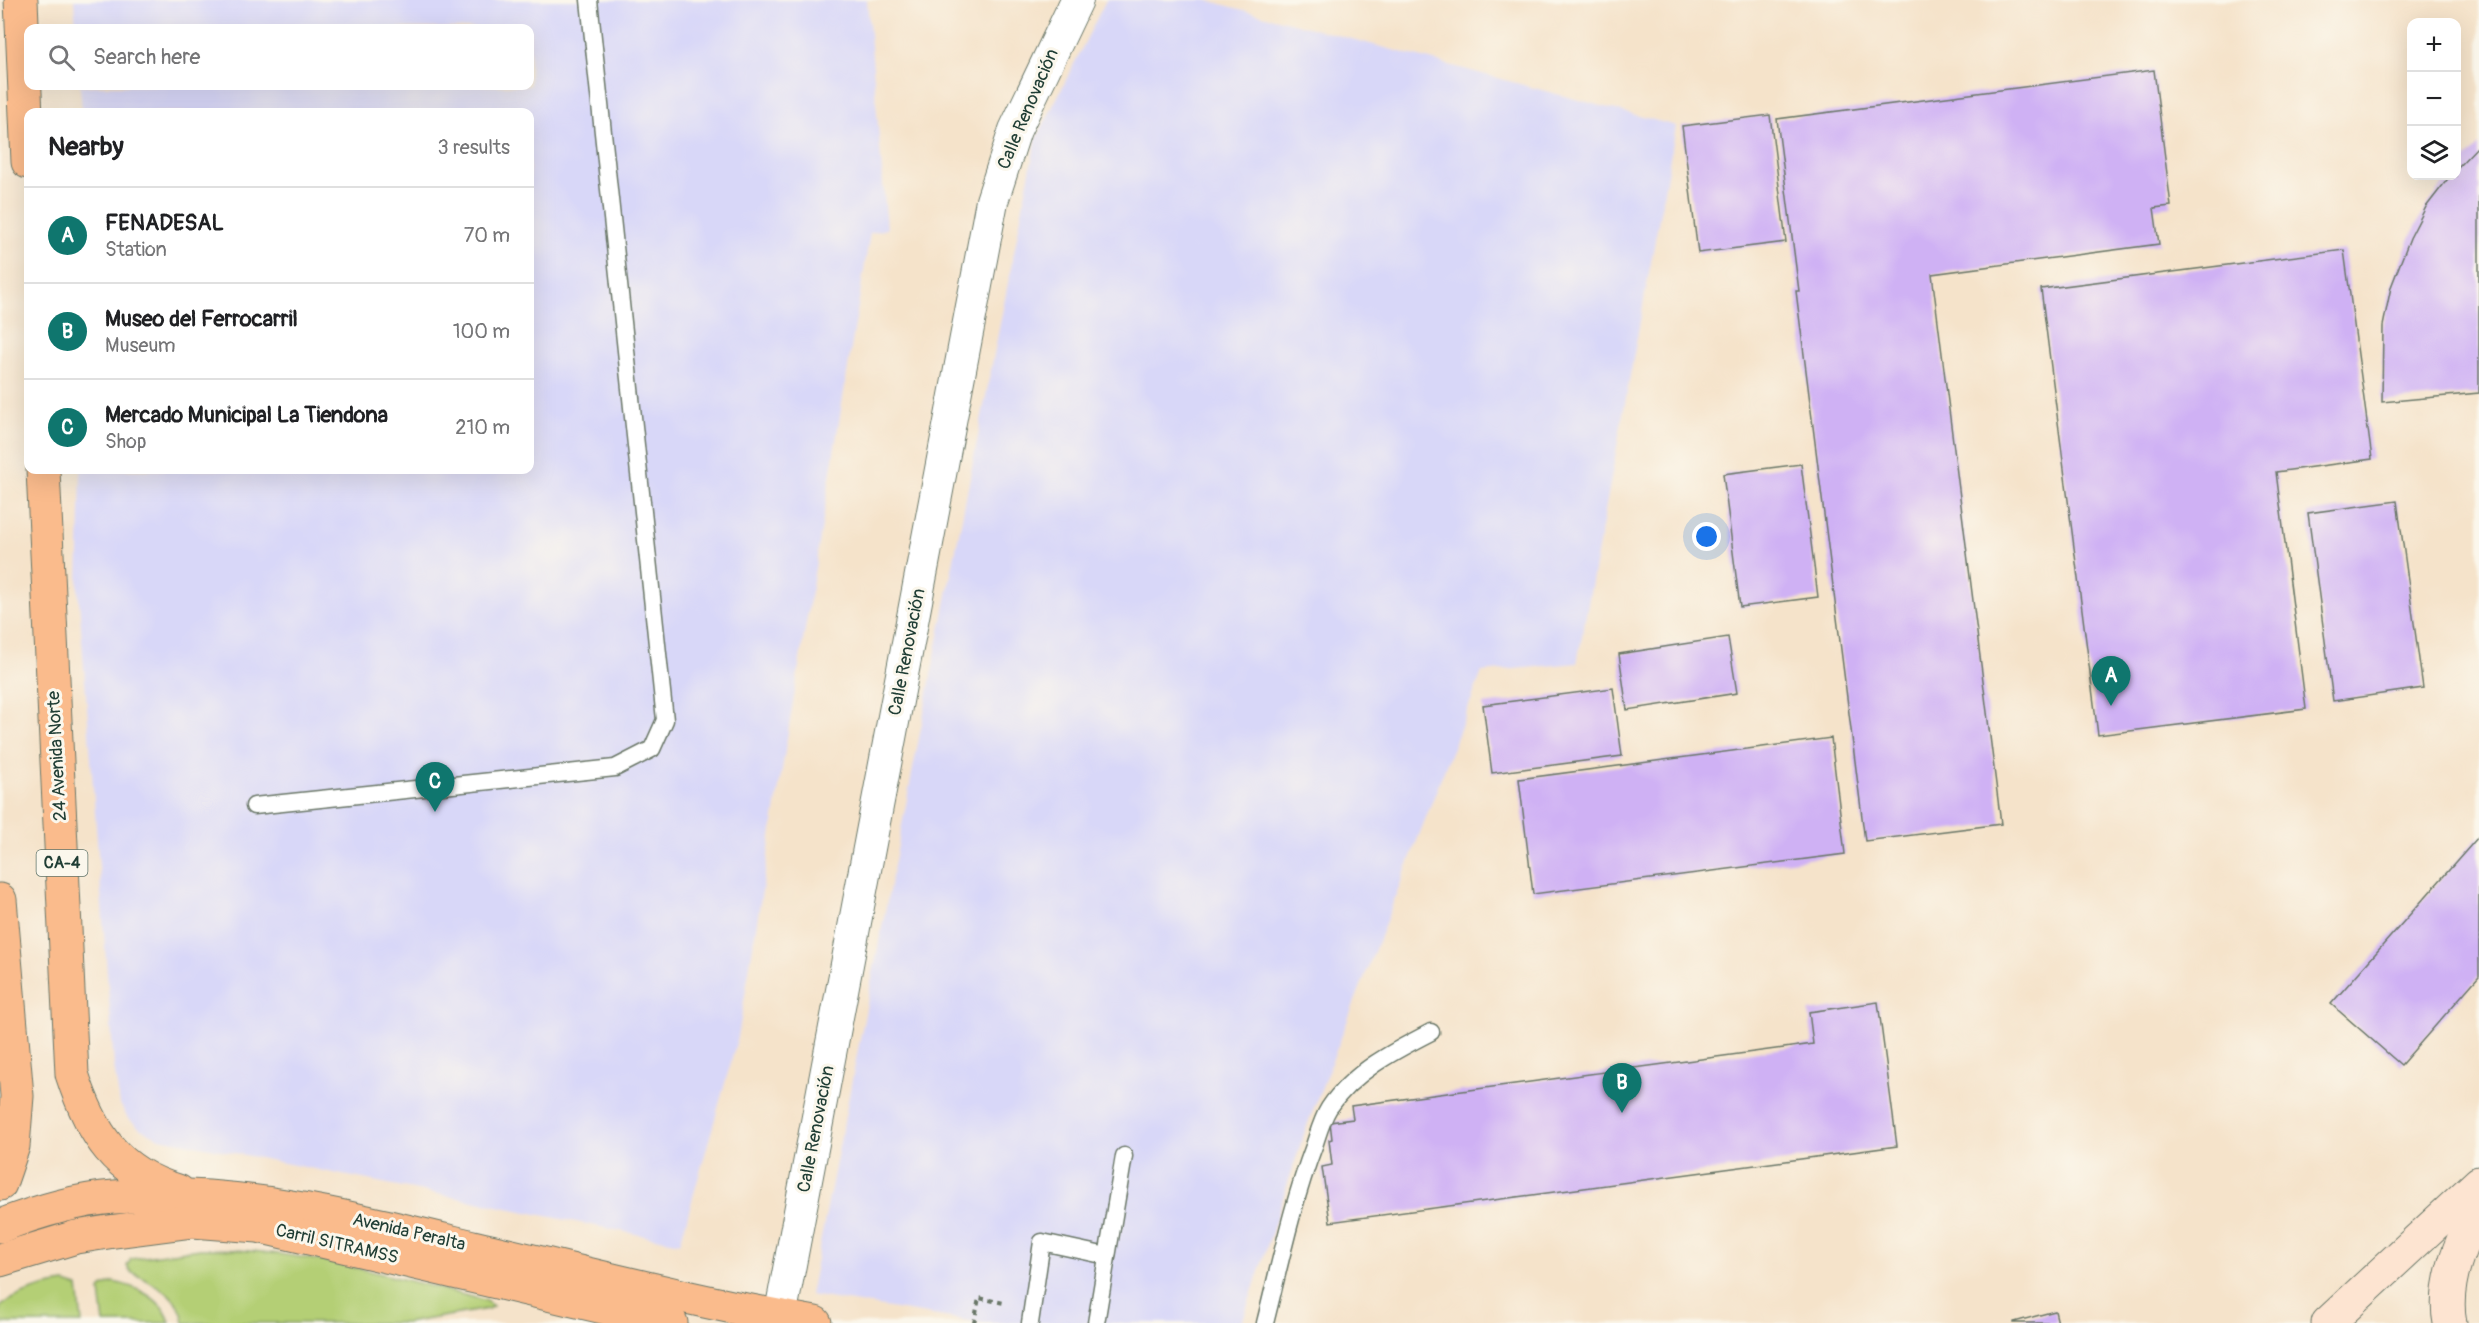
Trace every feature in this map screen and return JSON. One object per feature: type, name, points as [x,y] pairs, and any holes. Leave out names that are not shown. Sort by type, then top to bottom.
[{"type":"main road","points":[[21,0],[24,69]]},
{"type":"main road","points":[[25,90],[26,108]]},
{"type":"main road","name":"24 Avenida Norte","points":[[43,474],[72,1074],[83,1109],[102,1142],[128,1168],[162,1186],[194,1196]]},
{"type":"main road","points":[[0,900],[17,1096],[13,1146],[0,1184]]},
{"type":"main road","name":"Avenida Peralta","points":[[0,1226],[30,1214],[115,1196],[194,1196],[289,1207],[815,1323]]},
{"type":"main road","name":"Carril SITRAMSS","points":[[0,1260],[76,1237],[108,1232],[193,1221],[258,1226],[671,1323]]},
{"type":"street","name":"Calle Renovación","points":[[780,1317],[992,201],[1015,130],[1077,0]]},
{"type":"street","points":[[2328,1323],[2479,1183]]},
{"type":"street","points":[[2450,1323],[2448,1314],[2451,1279],[2463,1237],[2479,1206]]},
{"type":"lane","points":[[254,806],[615,768],[652,748],[665,720],[589,0]]},
{"type":"lane","points":[[1265,1323],[1284,1242],[1307,1164],[1328,1109],[1349,1085],[1372,1066],[1393,1051],[1431,1032]]},
{"type":"lane","points":[[1096,1323],[1124,1156]]},
{"type":"lane","points":[[1030,1323],[1042,1242],[1107,1256]]},
{"type":"path","points":[[974,1323],[979,1298]]},
{"type":"shaded area","points":[[74,0],[867,0],[887,229],[870,233],[738,1037],[680,1243],[160,1138],[141,1129],[127,1117],[120,1104],[114,1066],[78,587],[81,474],[534,474],[534,108],[82,108],[80,90],[534,90],[534,24],[76,24]]},
{"type":"shaded area","points":[[1106,0],[1206,0],[1676,126],[1577,663],[1482,672],[1305,1131],[1242,1323],[982,1323],[810,1295],[1036,140]]},
{"type":"green space","points":[[200,1249],[273,1253],[344,1265],[484,1300],[493,1306],[488,1309],[406,1323],[184,1323],[178,1304],[172,1297],[131,1272],[127,1266],[131,1259]]},
{"type":"green space","points":[[113,1282],[140,1290],[148,1295],[162,1307],[170,1323],[104,1323],[100,1291],[102,1287]]},
{"type":"green space","points":[[65,1283],[78,1287],[82,1323],[0,1323],[0,1307],[7,1302],[31,1291]]},
{"type":"building","points":[[2154,70],[2171,206],[2154,208],[2159,244],[1932,274],[2001,824],[1865,841],[1796,291],[1799,291],[1777,119]]},
{"type":"building","points":[[1770,115],[1786,242],[1698,253],[1682,126]]},
{"type":"building","points":[[2479,145],[2479,393],[2382,402],[2383,326],[2391,287],[2410,238],[2426,207],[2447,180],[2461,180],[2461,164]]},
{"type":"building","points":[[2344,250],[2372,459],[2276,472],[2306,709],[2098,735],[2041,289]]},
{"type":"building","points":[[1801,464],[1818,597],[1740,607],[1723,474]]},
{"type":"building","points":[[2397,501],[2423,688],[2333,701],[2308,513]]},
{"type":"building","points":[[1728,637],[1737,693],[1627,710],[1619,654]]},
{"type":"building","points":[[1613,688],[1622,756],[1492,773],[1483,705]]},
{"type":"building","points":[[1831,738],[1845,854],[1533,894],[1519,779]]},
{"type":"building","points":[[2479,836],[2479,976],[2401,1065],[2331,1004]]},
{"type":"building","points":[[1878,1002],[1897,1146],[1330,1222],[1322,1167],[1332,1165],[1329,1140],[1332,1139],[1330,1122],[1353,1119],[1351,1106],[1813,1044],[1809,1012]]},
{"type":"building","points":[[2055,1311],[2058,1323],[2014,1323],[2014,1322]]},
{"type":"place","name":"FENADESAL","points":[[2111,706]]},
{"type":"place","name":"Mercado Municipal La Tiendona","points":[[435,812]]},
{"type":"place","name":"Museo del Ferrocarril","points":[[1622,1113]]}]
